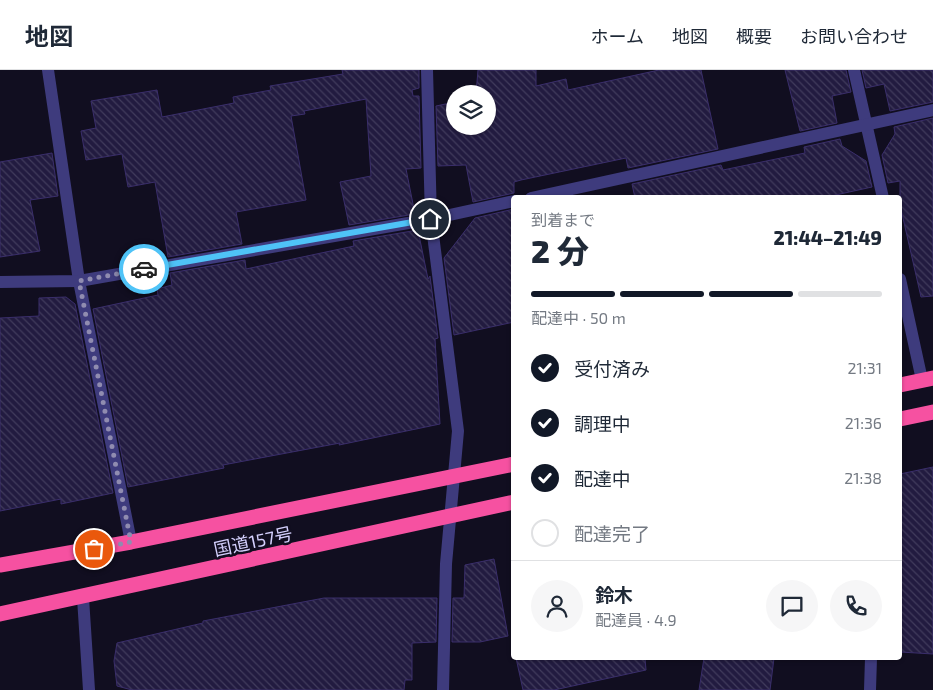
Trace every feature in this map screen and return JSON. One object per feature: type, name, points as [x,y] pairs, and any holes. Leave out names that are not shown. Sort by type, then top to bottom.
[{"type":"highway","points":[[902,384],[927,379]]},
{"type":"highway","points":[[902,419],[933,412]]},
{"type":"highway","name":"国道157号","points":[[0,565],[131,542],[511,465]]},
{"type":"highway","name":"国道157号","points":[[0,614],[83,598],[511,503]]},
{"type":"street","points":[[48,70],[79,281],[131,542]]},
{"type":"street","points":[[427,70],[430,219],[458,431],[446,564],[443,690]]},
{"type":"street","points":[[854,70],[882,195]]},
{"type":"street","points":[[545,195],[933,110]]},
{"type":"street","points":[[0,282],[79,281],[430,219],[511,202]]},
{"type":"street","points":[[902,286],[927,379]]},
{"type":"street","points":[[83,598],[89,690]]},
{"type":"street","points":[[870,690],[872,660]]},
{"type":"building","points":[[342,70],[419,70],[419,88],[412,90],[413,96],[419,96],[421,168],[406,169],[415,214],[349,225],[340,182],[371,176],[366,99],[304,111],[305,114],[291,116],[306,200],[236,212],[242,244],[168,257],[155,182],[128,187],[122,154],[86,160],[81,131],[96,128],[91,101],[157,90],[162,117],[234,103],[233,97],[271,90],[270,86],[343,74]]},
{"type":"building","points":[[478,70],[536,70],[536,86],[566,79],[568,90],[659,70],[701,70],[718,149],[628,168],[626,158],[521,180],[514,182],[514,193],[473,202],[466,165],[438,166],[436,106],[446,104],[446,135],[496,135],[496,85],[477,85]]},
{"type":"building","points":[[785,70],[846,70],[851,92],[832,96],[837,123],[800,131]]},
{"type":"building","points":[[862,70],[933,70],[933,102],[890,111],[884,84],[866,88]]},
{"type":"building","points":[[933,118],[933,296],[921,297],[902,214],[900,181],[888,183],[882,155],[895,134],[894,127]]},
{"type":"building","points":[[840,139],[842,146],[866,161],[872,187],[836,195],[634,195],[632,184],[721,165],[723,170],[805,153],[804,147]]},
{"type":"building","points":[[52,153],[58,196],[30,200],[40,251],[0,257],[0,162]]},
{"type":"building","points":[[511,210],[511,323],[454,335],[444,258],[475,218]]},
{"type":"building","points":[[418,230],[428,279],[430,276],[438,338],[435,339],[440,424],[339,445],[340,443],[223,465],[224,468],[128,487],[93,309],[158,295],[157,289],[172,285],[170,273],[245,260],[246,269],[354,246],[353,241]]},
{"type":"building","points":[[66,297],[75,304],[113,493],[61,504],[61,499],[0,511],[0,318],[39,316],[39,298]]},
{"type":"building","points":[[933,467],[933,654],[902,652],[902,474]]},
{"type":"building","points":[[494,559],[508,636],[480,642],[452,642],[453,598],[464,598],[465,565]]},
{"type":"building","points":[[324,598],[437,598],[436,642],[412,643],[412,680],[405,680],[404,690],[132,690],[117,686],[114,661],[117,643],[203,623],[203,621]]},
{"type":"building","points":[[516,660],[645,660],[646,670],[554,690],[523,690]]},
{"type":"building","points":[[704,660],[774,660],[770,690],[699,690]]},
{"type":"way so far","points":[[94,549],[131,542],[79,281],[144,269]]},
{"type":"route","points":[[144,269],[430,219]]}]
